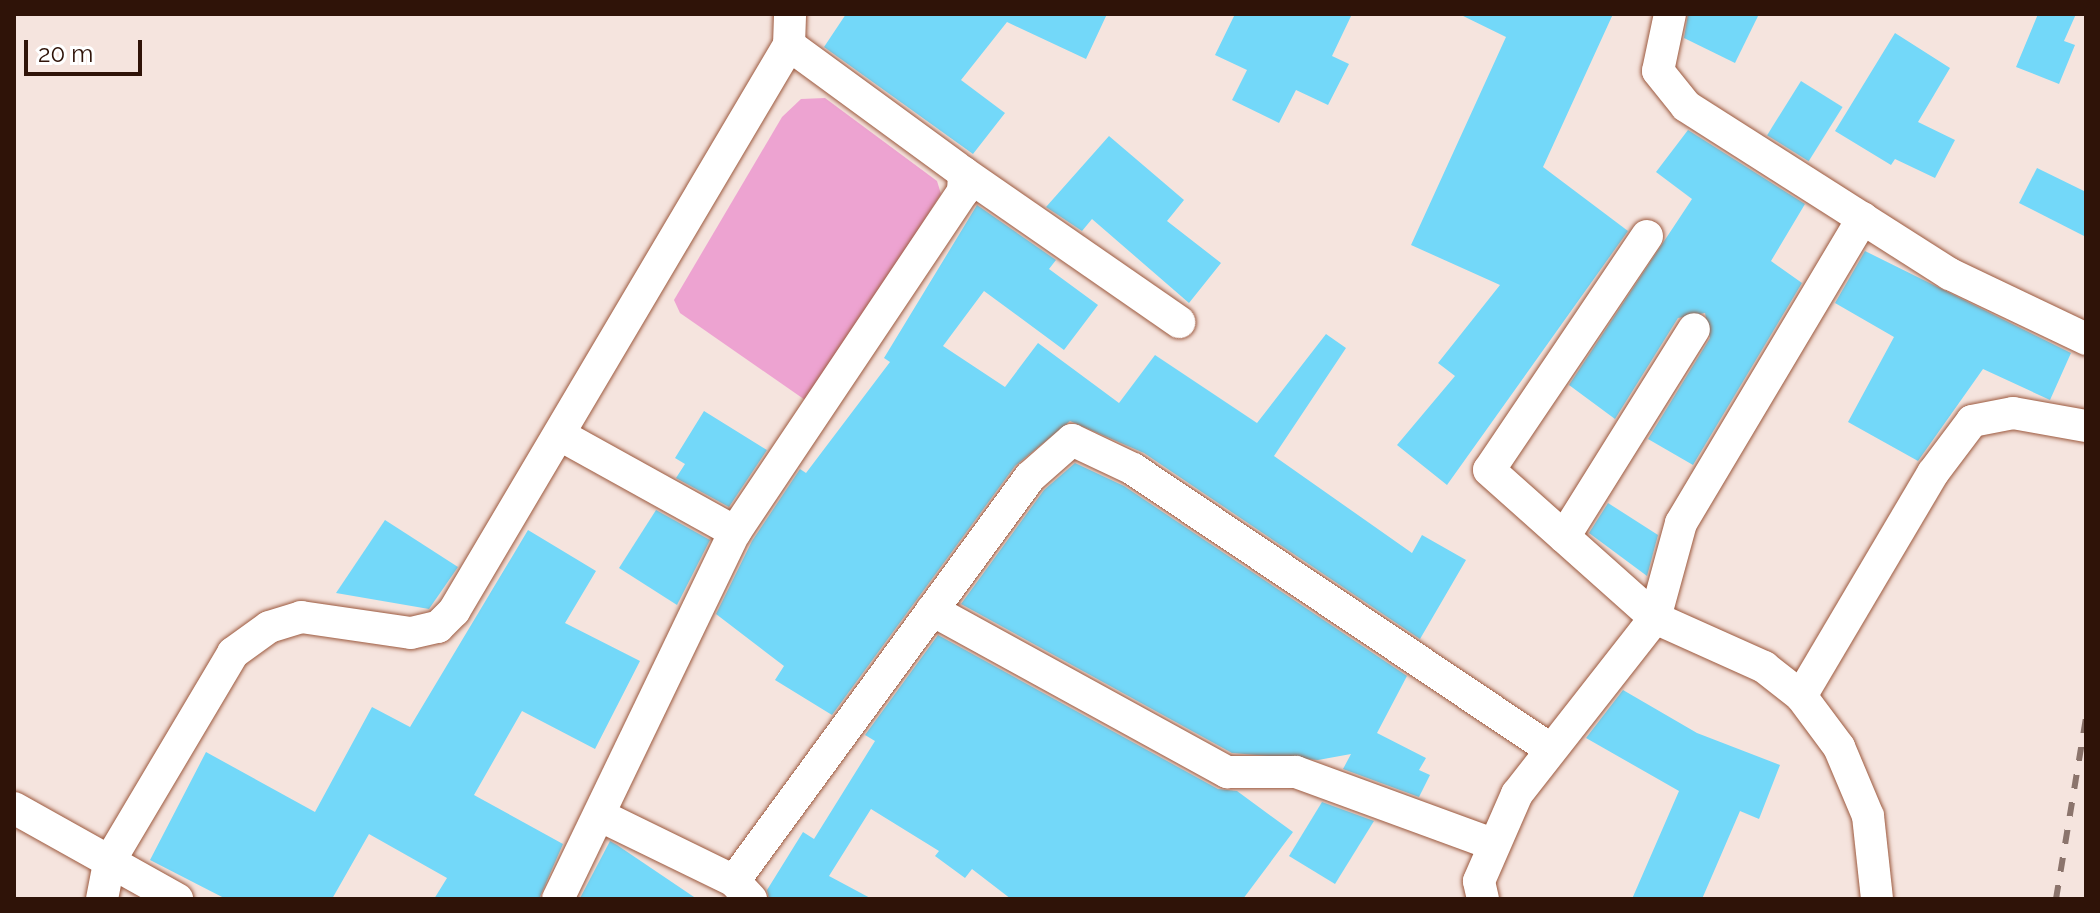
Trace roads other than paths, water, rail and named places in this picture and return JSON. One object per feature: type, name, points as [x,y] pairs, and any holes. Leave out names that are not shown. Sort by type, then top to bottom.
[{"type":"street","points":[[1670,14],[1658,71],[1668,88],[1950,274],[2086,339]]},
{"type":"street","points":[[102,899],[109,862],[233,653],[269,627],[301,617],[411,633],[438,627],[562,436],[790,30],[964,173],[1179,322]]},
{"type":"street","points":[[558,899],[601,816],[735,532],[958,209],[964,173]]},
{"type":"street","points":[[1483,899],[1479,881],[1493,844],[1550,749],[1655,618],[1681,523],[1863,218]]},
{"type":"street","points":[[1647,236],[1490,459],[1495,478],[1655,618],[1764,667],[1801,696],[1839,747],[1868,816],[1877,899]]},
{"type":"street","points":[[1564,537],[1694,329]]},
{"type":"street","points":[[1801,696],[1917,498],[1972,421],[2013,413],[2086,426]]},
{"type":"street","points":[[562,436],[735,532]]},
{"type":"street","points":[[601,816],[742,890],[932,610],[1030,477],[1072,440],[1133,469],[1550,749]]},
{"type":"street","points":[[932,610],[1227,772],[1296,772],[1493,844]]},
{"type":"street","points":[[14,808],[177,899]]},
{"type":"railway","points":[[2056,899],[2086,717]]}]
